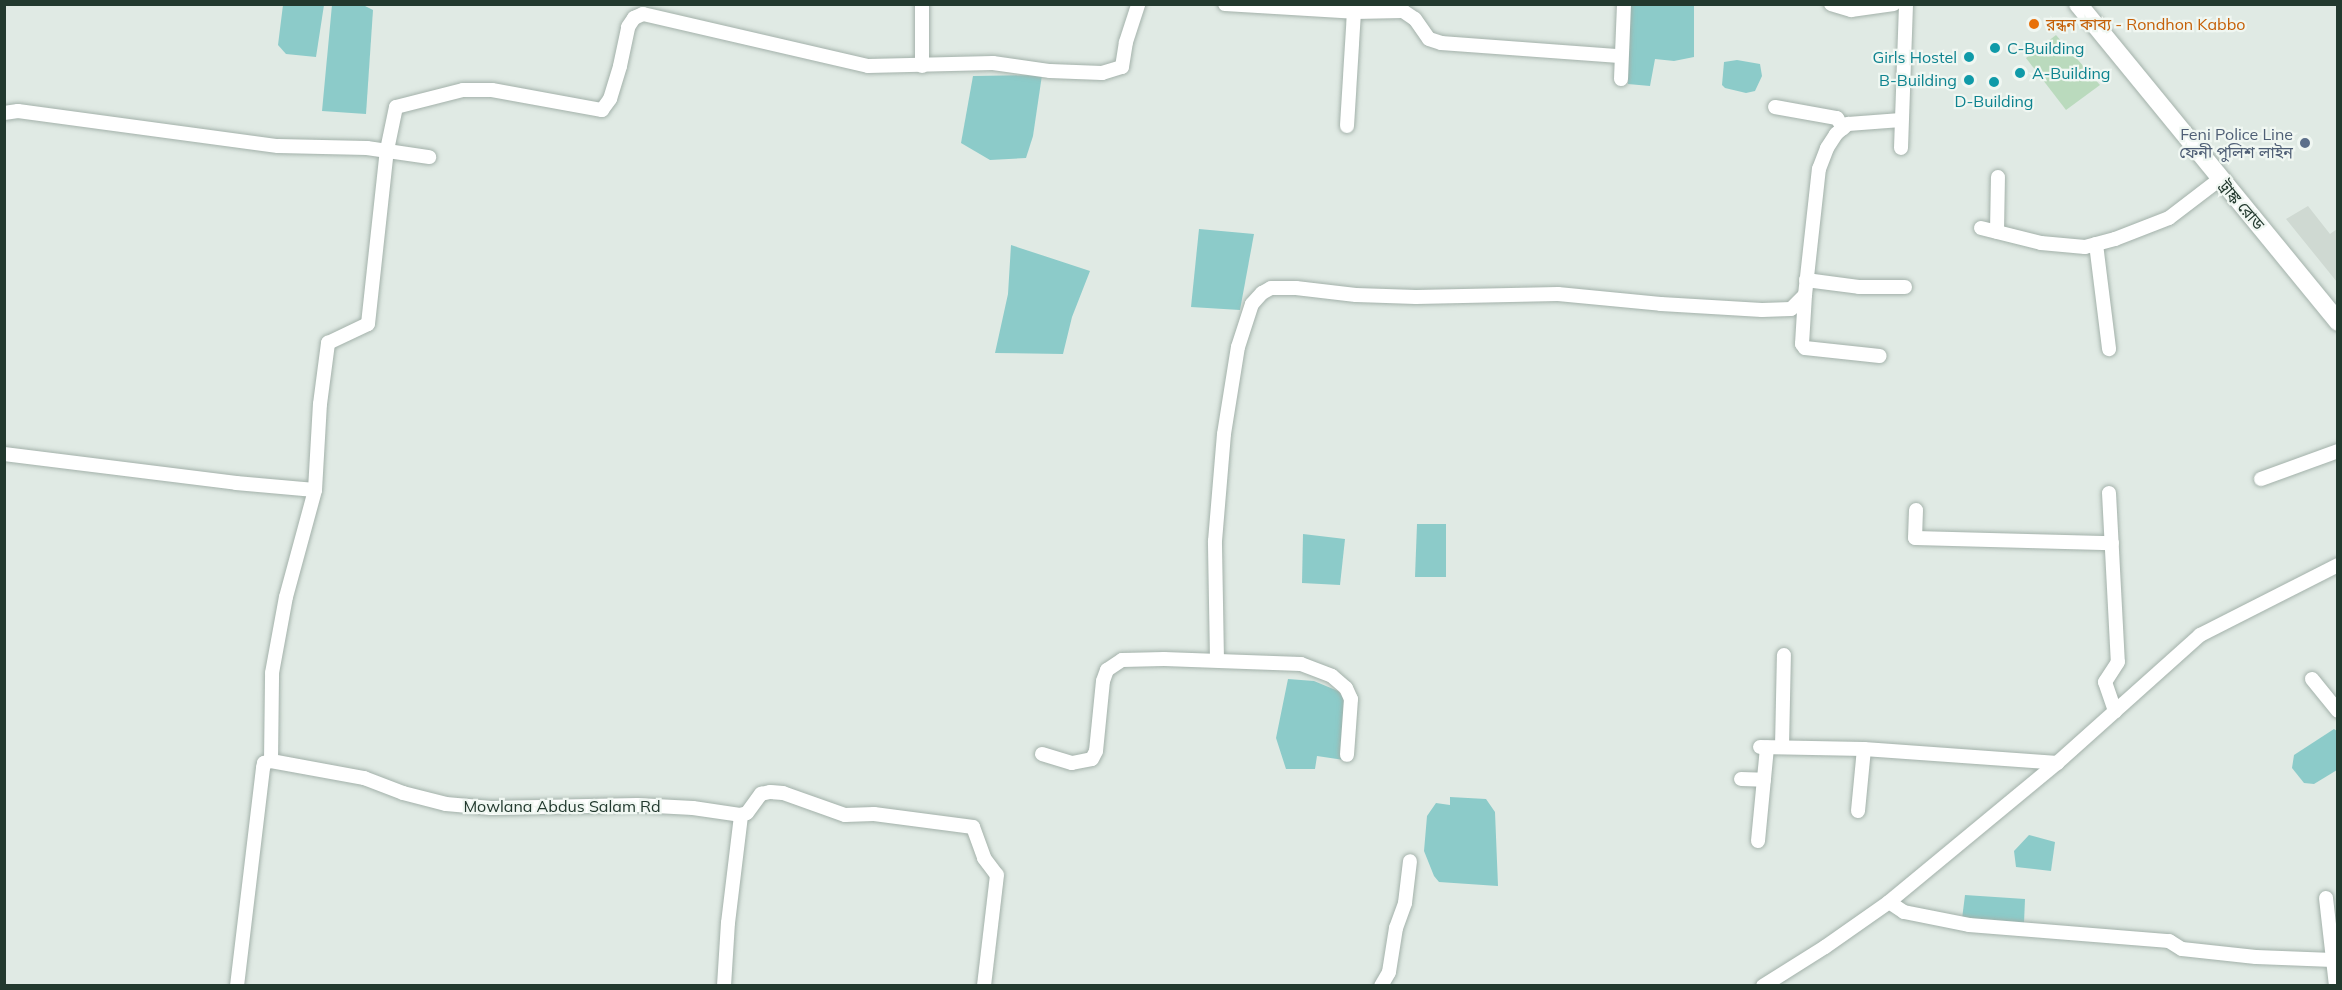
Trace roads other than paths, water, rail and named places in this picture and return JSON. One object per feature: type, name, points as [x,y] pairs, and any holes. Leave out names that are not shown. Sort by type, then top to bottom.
[{"type":"main road","name":"ট্রাঙ্ক রোড","points":[[2078,4],[2337,322]]},
{"type":"street","points":[[922,4],[922,66]]},
{"type":"street","points":[[237,986],[263,768],[264,763],[272,761],[272,673],[286,597],[315,490],[320,404],[328,344],[368,324],[387,150],[396,107],[463,90],[492,90],[602,110],[610,99],[628,27],[634,18],[643,14],[868,66],[993,63],[1050,71],[1102,73],[1122,67],[1126,42],[1138,4]]},
{"type":"street","points":[[1225,4],[1354,12],[1403,11],[1415,19],[1429,39],[1441,43],[1620,56]]},
{"type":"street","points":[[1621,79],[1620,56],[1624,4]]},
{"type":"street","points":[[1832,4],[1851,10],[1894,4]]},
{"type":"street","points":[[1901,148],[1906,4]]},
{"type":"street","points":[[1347,126],[1354,12]]},
{"type":"street","points":[[1775,107],[1837,118],[1844,128]]},
{"type":"street","points":[[4,113],[18,111],[278,146],[387,150],[429,157]]},
{"type":"street","points":[[1880,356],[1805,348],[1802,344],[1804,295],[1819,169],[1827,148],[1848,124],[1901,120]]},
{"type":"street","points":[[1997,232],[1998,177]]},
{"type":"street","points":[[1980,228],[2061,246],[2097,244],[2169,218],[2220,179]]},
{"type":"street","points":[[2097,244],[2109,350]]},
{"type":"street","points":[[1806,280],[1859,287],[1905,287]]},
{"type":"street","points":[[1217,660],[1215,541],[1224,434],[1238,347],[1252,304],[1262,293],[1271,288],[1296,288],[1356,295],[1416,297],[1558,294],[1762,310],[1791,309],[1804,295]]},
{"type":"street","points":[[2261,479],[2337,451]]},
{"type":"street","points":[[4,454],[236,483],[315,490]]},
{"type":"street","points":[[2109,494],[2118,662],[2105,682],[2115,711]]},
{"type":"street","points":[[1916,510],[1915,538],[2112,543]]},
{"type":"street","points":[[1763,986],[1825,947],[1889,902],[2057,763],[2200,635],[2337,566]]},
{"type":"street","points":[[1782,747],[1784,655]]},
{"type":"street","points":[[1042,754],[1072,763],[1092,759],[1096,751],[1103,681],[1107,670],[1122,660],[1153,659],[1301,664],[1340,681],[1351,699],[1347,754]]},
{"type":"street","points":[[2312,679],[2337,711]]},
{"type":"street","points":[[1758,841],[1764,780],[1763,747],[1863,749],[2057,763]]},
{"type":"street","points":[[1858,811],[1863,749]]},
{"type":"street","name":"Mowlana Abdus Salam Rd","points":[[272,761],[364,778],[403,793],[446,804],[491,808],[637,805],[693,808],[741,815]]},
{"type":"street","points":[[1741,779],[1764,780]]},
{"type":"street","points":[[724,986],[728,923],[741,815],[747,813],[761,794],[770,792],[783,793],[845,815],[874,814],[973,826],[984,858],[997,874],[984,986]]},
{"type":"street","points":[[1381,986],[1389,972],[1396,928],[1405,903],[1410,861]]},
{"type":"street","points":[[2326,898],[2336,986]]},
{"type":"street","points":[[1889,902],[1904,912],[1969,925],[2169,941],[2182,949],[2256,957],[2333,960]]},
{"type":"water","points":[[283,5],[324,5],[316,57],[286,54],[278,45]]},
{"type":"water","points":[[332,5],[363,5],[373,10],[366,114],[322,111]]},
{"type":"water","points":[[1631,5],[1694,5],[1694,57],[1674,61],[1655,59],[1650,86],[1628,84],[1626,42]]},
{"type":"water","points":[[1737,60],[1760,64],[1762,76],[1755,91],[1746,93],[1725,88],[1722,85],[1724,62]]},
{"type":"water","points":[[1042,75],[1033,136],[1026,158],[990,160],[961,143],[973,76]]},
{"type":"water","points":[[1199,229],[1254,234],[1240,310],[1191,307]]},
{"type":"water","points":[[1011,245],[1090,271],[1072,317],[1063,354],[995,353],[1008,294]]},
{"type":"water","points":[[1417,524],[1446,524],[1446,577],[1415,577]]},
{"type":"water","points":[[1303,534],[1345,539],[1340,585],[1302,583]]},
{"type":"water","points":[[1288,679],[1314,681],[1338,691],[1347,702],[1344,760],[1317,756],[1315,769],[1286,769],[1276,738]]},
{"type":"water","points":[[2334,729],[2337,731],[2337,770],[2314,784],[2304,783],[2292,768],[2294,755]]},
{"type":"water","points":[[1450,797],[1486,799],[1495,812],[1498,886],[1439,882],[1434,876],[1424,851],[1427,816],[1436,803],[1450,805]]},
{"type":"water","points":[[2029,835],[2055,842],[2051,871],[2016,867],[2014,851]]},
{"type":"water","points":[[1965,895],[2025,899],[2024,923],[1962,919]]},
{"type":"place","name":"রন্ধন কাব্য - Rondhon Kabbo","points":[[2034,24]]},
{"type":"place","name":"C-Building","points":[[1995,48]]},
{"type":"place","name":"Girls Hostel","points":[[1969,57]]},
{"type":"place","name":"A-Building","points":[[2020,73]]},
{"type":"place","name":"B-Building","points":[[1969,80]]},
{"type":"place","name":"D-Building","points":[[1994,82]]},
{"type":"place","name":"Feni Police Line ফেনী পুলিশ লাইন","points":[[2305,143]]}]
